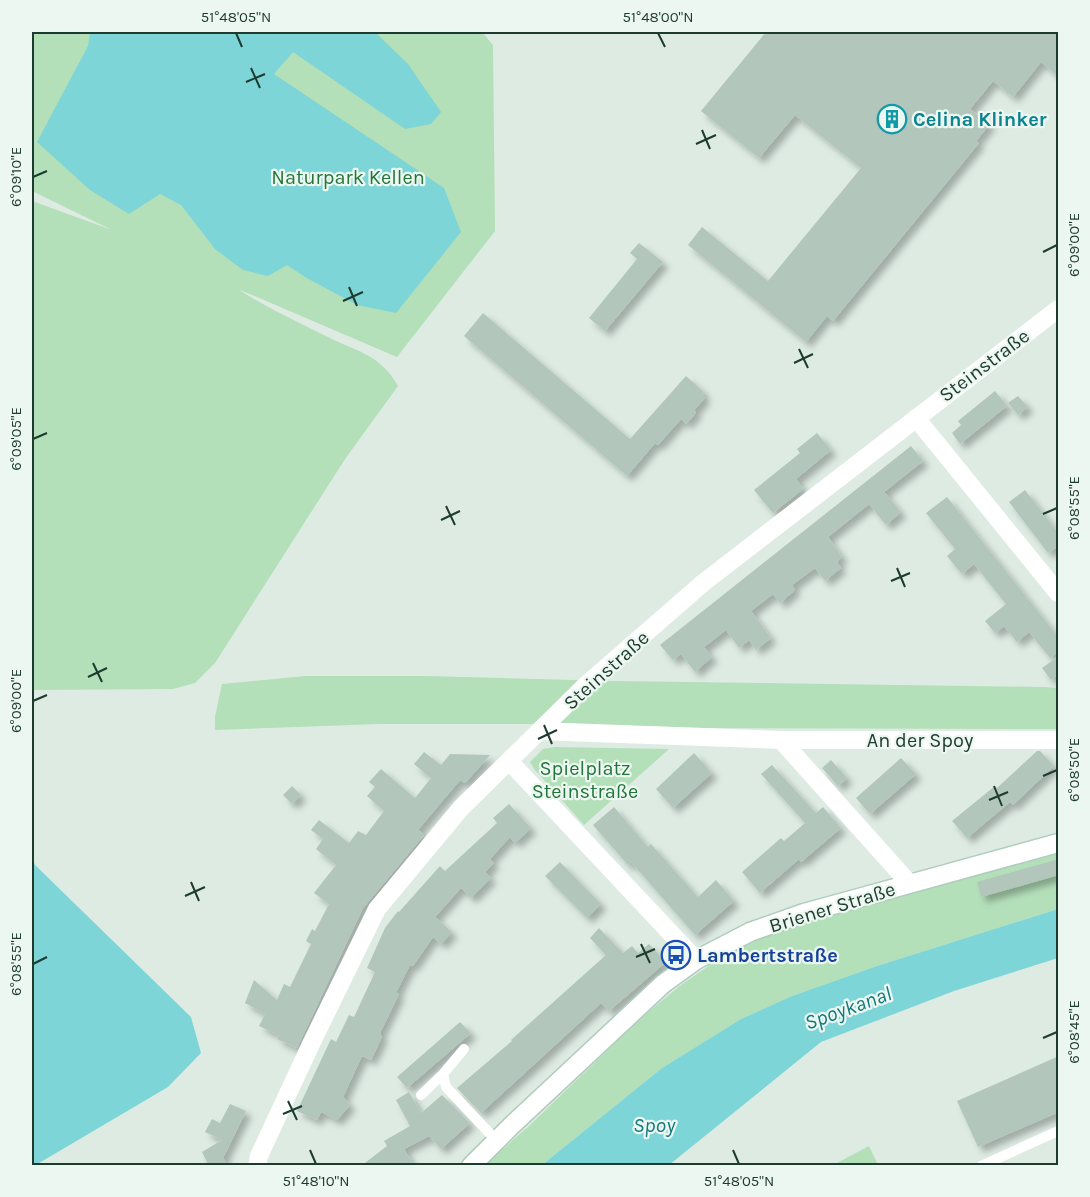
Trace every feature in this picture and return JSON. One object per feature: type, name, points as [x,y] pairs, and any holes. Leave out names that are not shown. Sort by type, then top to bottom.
[{"type":"street","name":"Steinstraße","points":[[257,1166],[259,1156],[310,1044],[376,909],[461,808],[586,686],[704,583],[1059,309]]},
{"type":"street","points":[[916,418],[1059,593]]},
{"type":"street","name":"An der Spoy","points":[[539,731],[781,740],[1059,740]]},
{"type":"street","points":[[781,740],[909,882]]},
{"type":"street","points":[[509,761],[696,960]]},
{"type":"street","name":"Briener Straße","points":[[471,1166],[663,984],[696,960],[761,928],[804,913],[909,882],[1059,843]]},
{"type":"lane","points":[[421,1095],[464,1049]]},
{"type":"lane","points":[[443,1074],[446,1087],[496,1140]]},
{"type":"lane","points":[[981,1166],[1059,1131]]},
{"type":"green space","points":[[32,32],[482,32],[493,45],[495,231],[397,357],[238,289],[282,314],[368,355],[384,367],[398,386],[345,459],[215,663],[195,683],[173,689],[32,690],[32,201],[112,230],[32,191]]},
{"type":"green space","points":[[305,676],[1044,687],[1058,688],[1058,729],[379,724],[215,730],[215,717],[222,684]]},
{"type":"green space","name":"Spielplatz Steinstraße","points":[[555,747],[669,749],[584,825],[530,762],[543,749]]},
{"type":"green space","points":[[1058,852],[1058,909],[877,966],[792,996],[741,1019],[662,1068],[542,1165],[483,1166],[528,1127],[640,1019],[681,985],[723,956],[778,931]]},
{"type":"green space","points":[[869,1146],[878,1165],[833,1165]]},
{"type":"water","name":"Naturpark Kellen","points":[[90,32],[375,32],[408,64],[441,112],[431,124],[405,129],[293,52],[274,74],[444,188],[461,232],[396,313],[357,305],[287,265],[268,276],[243,270],[215,249],[181,205],[160,194],[129,214],[90,190],[37,142],[88,46]]},
{"type":"water","points":[[32,858],[35,865],[191,1017],[201,1053],[168,1087],[34,1166],[32,1165]]},
{"type":"water","name":"Spoy","points":[[1058,909],[1058,958],[954,991],[821,1042],[669,1165],[542,1165],[662,1068],[741,1019],[792,996],[877,966]]},
{"type":"building","points":[[766,32],[1059,32],[1059,77],[1041,62],[1013,97],[993,81],[970,109],[990,124],[976,141],[979,143],[833,321],[827,316],[806,342],[688,245],[702,227],[768,281],[861,168],[795,115],[759,158],[701,111]]},
{"type":"building","points":[[639,243],[663,262],[605,331],[589,318],[637,259],[630,253]]},
{"type":"building","points":[[483,313],[630,439],[686,376],[704,392],[702,395],[705,398],[694,410],[696,413],[686,424],[681,419],[658,445],[655,443],[627,476],[464,336]]},
{"type":"building","points":[[995,391],[1007,406],[960,444],[952,433],[961,425],[958,421]]},
{"type":"building","points":[[1018,396],[1028,407],[1018,415],[1008,403]]},
{"type":"building","points":[[817,433],[831,450],[796,479],[803,489],[773,513],[754,490],[800,453],[797,449]]},
{"type":"building","points":[[911,446],[923,461],[884,492],[901,512],[886,525],[869,504],[828,537],[842,557],[837,562],[841,568],[825,581],[815,568],[792,585],[795,590],[780,603],[773,594],[751,611],[771,638],[756,650],[749,640],[739,648],[726,630],[704,647],[712,657],[695,672],[681,654],[673,660],[660,645]]},
{"type":"building","points":[[1025,490],[1059,534],[1059,546],[1048,553],[1009,502]]},
{"type":"building","points":[[947,497],[1059,638],[1059,651],[1050,658],[1029,632],[1017,642],[1004,626],[995,633],[985,621],[1006,604],[974,564],[962,574],[947,556],[955,549],[926,513]]},
{"type":"building","points":[[1059,656],[1059,674],[1051,680],[1042,668]]},
{"type":"building","points":[[1037,751],[1040,751],[1054,766],[1013,805],[1010,802],[967,838],[952,821],[995,786],[997,788]]},
{"type":"building","points":[[424,752],[441,765],[450,754],[490,755],[465,783],[460,780],[418,830],[424,835],[363,908],[297,1048],[277,1039],[279,1035],[259,1026],[265,1014],[245,1003],[254,980],[277,1000],[284,984],[290,987],[311,944],[306,941],[312,929],[315,931],[329,904],[314,893],[336,865],[316,849],[323,839],[311,830],[319,820],[349,843],[358,831],[366,835],[384,811],[367,796],[375,787],[369,782],[381,769],[415,798],[431,778],[414,764]]},
{"type":"building","points":[[694,753],[712,773],[673,808],[656,789]]},
{"type":"building","points":[[901,758],[916,774],[870,814],[856,798]]},
{"type":"building","points":[[831,760],[847,778],[838,786],[822,768]]},
{"type":"building","points":[[772,765],[816,813],[823,807],[841,828],[801,862],[799,859],[760,893],[742,872],[781,838],[784,841],[805,823],[761,774]]},
{"type":"building","points":[[292,786],[301,795],[292,804],[283,795]]},
{"type":"building","points":[[509,804],[531,828],[515,843],[510,837],[490,859],[494,863],[485,872],[491,878],[471,898],[461,888],[435,917],[452,932],[441,944],[433,937],[413,966],[410,965],[396,993],[399,994],[380,1033],[382,1037],[371,1060],[362,1056],[343,1097],[350,1105],[337,1120],[321,1112],[317,1120],[297,1111],[331,1039],[336,1042],[349,1015],[354,1017],[375,972],[367,968],[385,928],[440,866],[445,871],[497,823],[493,818]]},
{"type":"building","points":[[614,807],[648,847],[651,844],[698,897],[716,880],[734,901],[695,935],[631,862],[628,865],[593,825]]},
{"type":"building","points":[[1059,859],[1059,875],[981,897],[977,882]]},
{"type":"building","points":[[560,862],[601,904],[587,918],[545,876]]},
{"type":"building","points":[[599,928],[623,953],[632,946],[638,953],[649,944],[666,962],[609,1011],[601,1003],[481,1113],[457,1088],[606,955],[590,938]]},
{"type":"building","points":[[460,1022],[471,1033],[407,1088],[397,1077]]},
{"type":"building","points":[[1059,1056],[1059,1112],[978,1147],[957,1101]]},
{"type":"building","points":[[409,1092],[421,1113],[442,1095],[470,1123],[441,1149],[429,1136],[404,1149],[414,1166],[361,1166],[387,1146],[384,1141],[410,1126],[396,1100]]},
{"type":"building","points":[[230,1104],[246,1111],[223,1158],[228,1166],[209,1166],[202,1152],[222,1140],[205,1132],[212,1119],[220,1123]]},
{"type":"place","name":"Celina Klinker","points":[[892,119]]},
{"type":"place","name":"Lambertstraße","points":[[676,955]]},
{"type":"water label","name":"Spoykanal","points":[[848,1008]]}]
